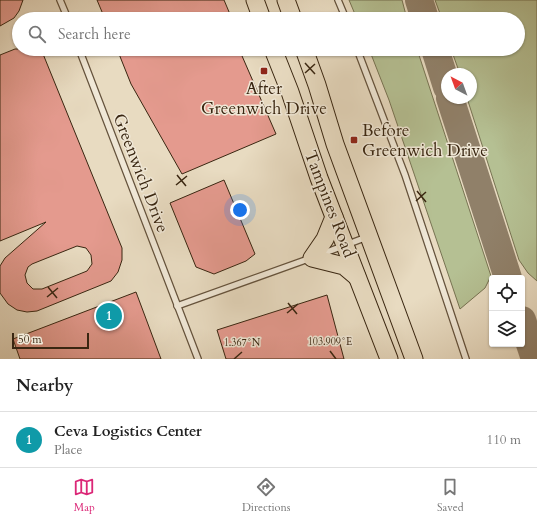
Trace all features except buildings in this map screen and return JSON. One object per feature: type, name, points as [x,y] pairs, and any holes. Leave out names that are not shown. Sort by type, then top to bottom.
[{"type":"main road","points":[[255,0],[259,12]]},
{"type":"main road","points":[[286,0],[290,12]]},
{"type":"main road","name":"Tampines Road","points":[[276,56],[290,92],[319,178],[389,359]]},
{"type":"main road","name":"Tampines Road","points":[[307,56],[335,144],[414,359]]},
{"type":"main road","points":[[334,217],[325,239],[312,258],[344,266],[357,277]]},
{"type":"lane","points":[[60,0],[65,12]]},
{"type":"lane","points":[[338,0],[343,12]]},
{"type":"lane","name":"Greenwich Drive","points":[[82,56],[198,359]]},
{"type":"lane","points":[[360,56],[405,175],[466,359]]},
{"type":"lane","points":[[177,306],[346,246],[370,236]]},
{"type":"green space","points":[[349,0],[402,0],[405,12],[354,12]]},
{"type":"green space","points":[[435,0],[537,0],[537,281],[528,273],[519,260],[469,104],[477,104],[477,68],[458,68],[454,56],[525,56],[525,12],[439,12]]},
{"type":"green space","points":[[372,56],[419,56],[491,275],[489,275],[489,280],[485,288],[460,309],[389,100]]},
{"type":"taxiway","points":[[419,0],[423,12]]},
{"type":"taxiway","points":[[437,56],[441,68]]},
{"type":"taxiway","points":[[452,104],[507,275]]},
{"type":"taxiway","points":[[525,329],[535,359]]},
{"type":"place","name":"After Greenwich Drive","points":[[264,71]]},
{"type":"place","name":"Before Greenwich Drive","points":[[354,140]]},
{"type":"place","name":"Ceva Logistics Center","points":[[109,316]]}]
